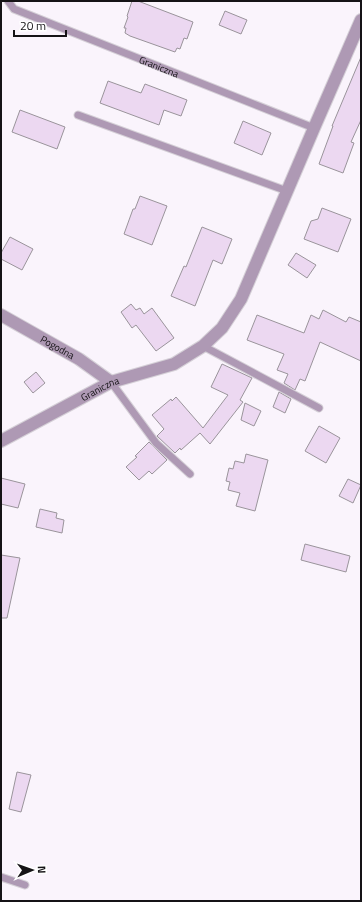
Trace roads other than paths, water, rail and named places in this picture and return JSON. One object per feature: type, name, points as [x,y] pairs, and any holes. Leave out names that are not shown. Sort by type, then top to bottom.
[{"type":"street","name":"Graniczna","points":[[1,441],[111,382],[174,364],[203,346],[222,328],[241,299],[361,20]]},
{"type":"street","name":"Pogodna","points":[[1,315],[79,359],[111,382]]},
{"type":"lane","name":"Graniczna","points":[[8,1],[14,9],[314,128]]},
{"type":"lane","points":[[78,115],[287,191]]},
{"type":"lane","points":[[203,346],[319,408]]},
{"type":"lane","points":[[111,382],[156,443],[190,474]]},
{"type":"lane","points":[[1,877],[25,885]]}]
